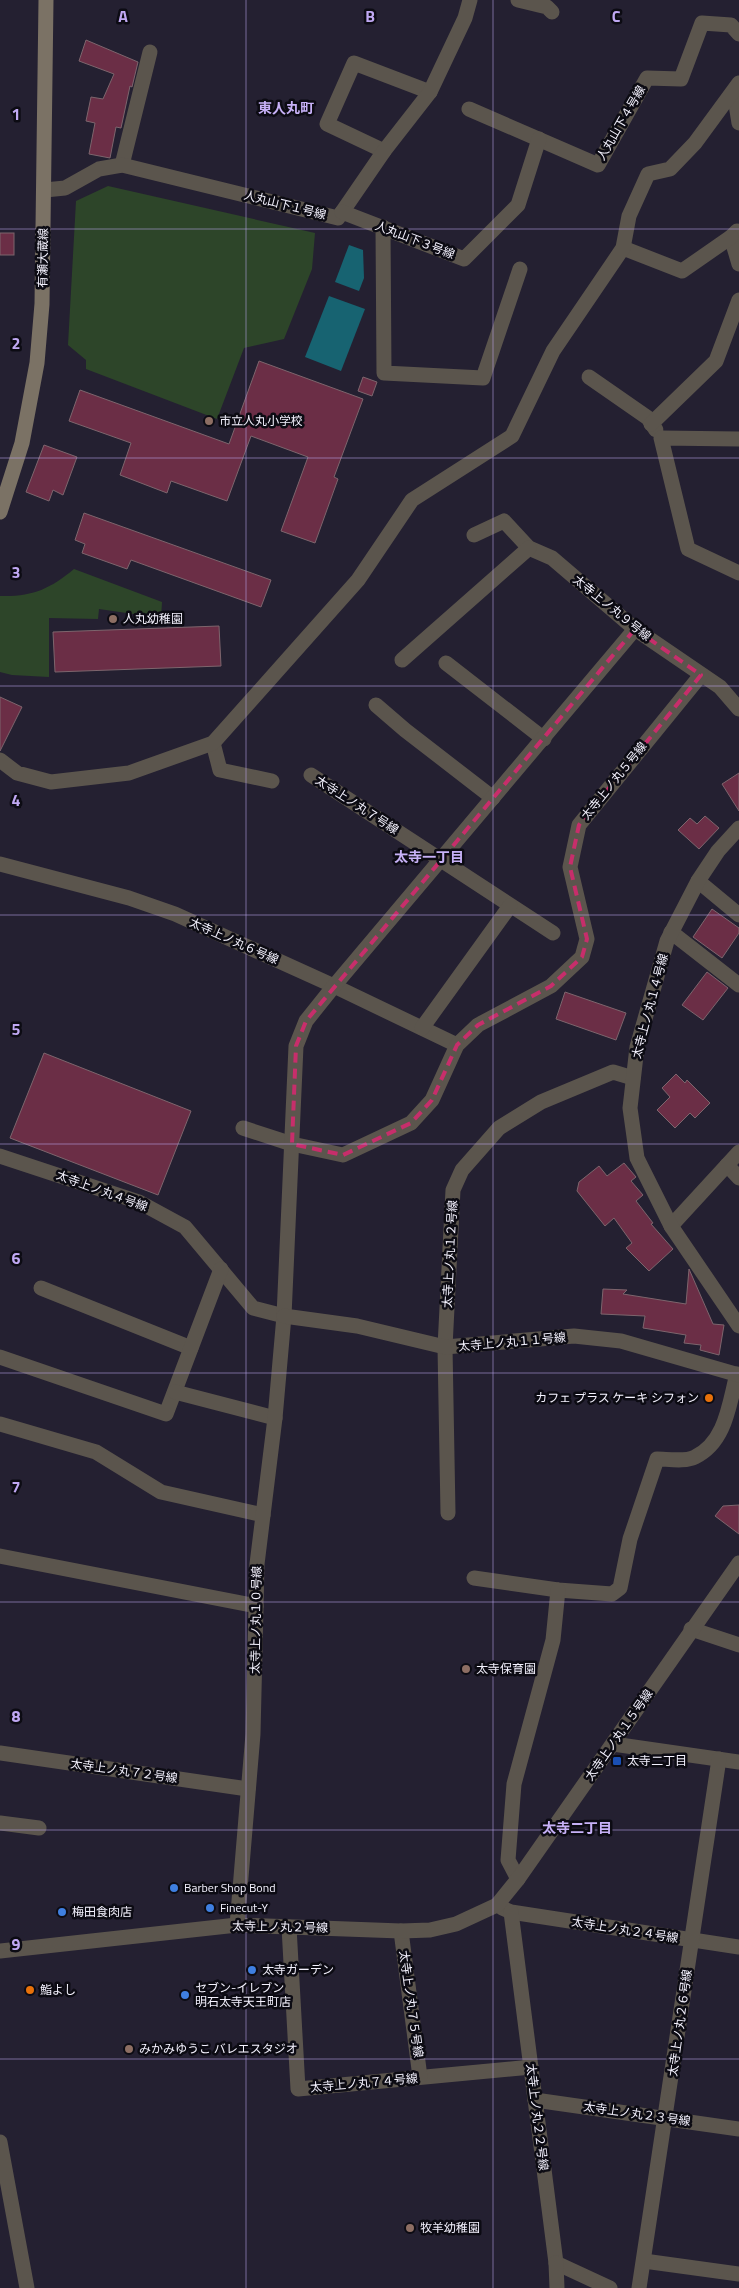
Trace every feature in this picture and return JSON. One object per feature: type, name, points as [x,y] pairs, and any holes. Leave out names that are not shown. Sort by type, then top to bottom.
[{"type":"main road","name":"有瀬大蔵線","points":[[0,512],[22,443],[38,363],[42,304],[45,190],[46,0]]},
{"type":"street","name":"人丸山下１号線","points":[[45,190],[65,188],[99,169],[122,165],[338,218],[384,151],[430,92],[465,18],[470,0]]},
{"type":"street","points":[[518,0],[547,7],[552,12]]},
{"type":"street","name":"人丸山下４号線","points":[[469,109],[598,165],[647,78],[681,79],[702,23],[731,25],[739,34]]},
{"type":"street","points":[[122,165],[150,52]]},
{"type":"street","points":[[384,151],[327,124],[354,63],[430,92]]},
{"type":"street","points":[[737,87],[739,123]]},
{"type":"street","points":[[0,760],[18,773],[51,782],[129,773],[213,743],[358,580],[412,500],[512,436],[553,351],[623,248],[629,216],[648,174],[670,169],[695,143],[737,87]]},
{"type":"street","name":"人丸山下３号線","points":[[342,212],[464,259],[518,205],[539,139]]},
{"type":"street","points":[[383,227],[384,373],[483,378],[520,269]]},
{"type":"street","points":[[623,248],[682,271],[735,233],[739,264]]},
{"type":"street","points":[[651,424],[716,361],[739,300]]},
{"type":"street","points":[[589,378],[648,418],[661,438],[688,549],[739,573]]},
{"type":"street","points":[[661,438],[739,439]]},
{"type":"street","points":[[402,660],[529,548],[504,521],[474,534]]},
{"type":"street","name":"太寺上ノ丸９号線","points":[[529,548],[552,558],[635,629],[720,687],[739,709]]},
{"type":"street","name":"太寺上ノ丸１０号線","points":[[237,1925],[253,1734],[257,1564],[275,1418],[284,1316],[296,1046],[306,1021],[334,986],[635,629]]},
{"type":"street","points":[[446,663],[544,738]]},
{"type":"street","name":"太寺上ノ丸５号線","points":[[243,1128],[292,1144],[343,1155],[411,1123],[432,1100],[457,1045],[478,1025],[551,986],[582,957],[588,939],[570,867],[579,825],[701,675]]},
{"type":"street","points":[[376,705],[404,730],[493,798]]},
{"type":"street","points":[[213,743],[220,770],[272,781]]},
{"type":"street","name":"太寺上ノ丸７号線","points":[[311,775],[553,933]]},
{"type":"street","name":"太寺上ノ丸１４号線","points":[[739,828],[718,851],[698,881],[667,941],[637,1047],[630,1108],[637,1158],[671,1226],[739,1326]]},
{"type":"street","name":"太寺上ノ丸６号線","points":[[0,864],[138,901],[175,914],[334,986],[457,1045]]},
{"type":"street","points":[[698,881],[739,915]]},
{"type":"street","points":[[422,1028],[510,906]]},
{"type":"street","points":[[672,932],[739,985]]},
{"type":"street","name":"太寺上ノ丸１２号線","points":[[448,1513],[445,1348],[453,1190],[462,1170],[499,1128],[541,1102],[613,1072],[633,1078]]},
{"type":"street","points":[[671,1226],[739,1152]]},
{"type":"street","name":"太寺上ノ丸４号線","points":[[0,1156],[139,1202],[185,1227],[253,1308],[284,1316]]},
{"type":"street","points":[[727,1165],[739,1178]]},
{"type":"street","points":[[0,1357],[166,1414],[221,1269]]},
{"type":"street","points":[[41,1288],[191,1348]]},
{"type":"street","name":"太寺上ノ丸１１号線","points":[[284,1316],[357,1326],[445,1348],[574,1336],[621,1341],[738,1375]]},
{"type":"street","points":[[474,1578],[558,1590],[612,1594],[620,1588],[630,1539],[657,1458],[694,1458],[714,1443],[723,1430],[738,1375]]},
{"type":"street","points":[[174,1392],[275,1418]]},
{"type":"street","points":[[0,1424],[96,1452],[161,1492],[263,1515]]},
{"type":"street","points":[[0,1556],[256,1606]]},
{"type":"street","name":"太寺上ノ丸１５号線","points":[[497,1905],[518,1879],[691,1629],[739,1563]]},
{"type":"street","points":[[518,1879],[508,1860],[514,1784],[553,1640],[558,1590]]},
{"type":"street","points":[[691,1629],[739,1645]]},
{"type":"street","points":[[613,1744],[739,1762]]},
{"type":"street","name":"太寺上ノ丸７２号線","points":[[0,1753],[248,1789]]},
{"type":"street","name":"太寺上ノ丸２６号線","points":[[639,2288],[719,1759]]},
{"type":"street","points":[[0,1823],[38,1828]]},
{"type":"street","name":"太寺上ノ丸２４号線","points":[[497,1905],[510,1912],[739,1947]]},
{"type":"street","name":"太寺上ノ丸２号線","points":[[0,1951],[237,1925],[401,1931],[430,1930],[456,1924],[497,1905]]},
{"type":"street","name":"太寺上ノ丸２２号線","points":[[510,1912],[556,2263],[557,2288]]},
{"type":"street","name":"太寺上ノ丸７４号線","points":[[289,1927],[298,2089],[531,2067]]},
{"type":"street","name":"太寺上ノ丸７５号線","points":[[401,1931],[420,2077]]},
{"type":"street","name":"太寺上ノ丸２３号線","points":[[535,2100],[739,2129]]},
{"type":"street","points":[[0,2142],[26,2288]]},
{"type":"street","points":[[644,2260],[739,2274]]},
{"type":"street","points":[[556,2263],[610,2288]]},
{"type":"highlighted area","points":[[635,629],[701,675],[579,825],[570,867],[587,939],[582,957],[551,986],[478,1025],[457,1045],[432,1100],[411,1123],[343,1155],[292,1144],[296,1046],[306,1021],[621,645]]},
{"type":"green space","points":[[108,186],[315,233],[312,269],[284,339],[244,348],[217,419],[86,369],[86,360],[68,345],[76,201]]},
{"type":"green space","points":[[74,569],[162,602],[161,618],[99,609],[98,619],[49,618],[49,677],[12,675],[0,672],[0,596],[22,595],[40,590],[57,582]]},
{"type":"water","points":[[349,245],[363,250],[364,278],[359,291],[335,282]]},
{"type":"water","points":[[329,296],[365,309],[341,371],[305,357]]},
{"type":"building","points":[[86,40],[138,62],[132,87],[130,86],[121,128],[116,127],[110,158],[89,154],[95,123],[86,121],[91,97],[103,99],[114,74],[79,61]]},
{"type":"building","points":[[0,233],[14,233],[14,255],[0,255]]},
{"type":"building","points":[[259,361],[363,399],[334,477],[338,479],[315,543],[281,531],[308,457],[251,436],[227,501],[171,481],[167,493],[120,475],[131,443],[69,421],[80,390],[229,444]]},
{"type":"building","points":[[363,377],[377,382],[372,396],[358,391]]},
{"type":"building","points":[[44,445],[77,457],[63,495],[53,490],[49,501],[26,492]]},
{"type":"building","points":[[84,513],[271,580],[261,607],[131,560],[127,569],[82,553],[85,544],[75,540]]},
{"type":"building","points":[[219,626],[221,666],[55,672],[53,632]]},
{"type":"building","points":[[0,697],[22,707],[0,751]]},
{"type":"building","points":[[739,773],[739,811],[722,784]]},
{"type":"building","points":[[705,816],[719,828],[699,849],[678,830],[690,818],[697,824]]},
{"type":"building","points":[[712,909],[739,928],[739,933],[722,958],[693,937]]},
{"type":"building","points":[[707,972],[728,988],[703,1020],[682,1005]]},
{"type":"building","points":[[565,992],[626,1013],[616,1040],[556,1019]]},
{"type":"building","points":[[44,1053],[191,1111],[158,1195],[10,1138]]},
{"type":"building","points":[[676,1074],[685,1083],[687,1080],[710,1103],[695,1118],[690,1113],[675,1128],[657,1110],[670,1097],[662,1088]]},
{"type":"building","points":[[624,1163],[636,1177],[631,1181],[643,1195],[636,1201],[653,1223],[651,1224],[673,1249],[649,1271],[626,1248],[632,1243],[614,1218],[605,1226],[577,1191],[579,1182],[599,1166],[607,1176]]},
{"type":"building","points":[[689,1269],[713,1324],[724,1325],[719,1355],[700,1350],[701,1345],[684,1343],[686,1335],[643,1328],[645,1316],[601,1314],[603,1289],[627,1290],[623,1294],[686,1304]]},
{"type":"building","points":[[739,1505],[739,1534],[715,1516],[723,1506]]},
{"type":"place","name":"市立人丸小学校","points":[[209,421]]},
{"type":"place","name":"人丸幼稚園","points":[[113,619]]},
{"type":"place","name":"カフェ プラス ケーキ シフォン","points":[[709,1398]]},
{"type":"place","name":"太寺保育園","points":[[466,1669]]},
{"type":"place","name":"太寺二丁目","points":[[617,1761]]},
{"type":"place","name":"Barber Shop Bond","points":[[174,1888]]},
{"type":"place","name":"Finecut-Y","points":[[210,1908]]},
{"type":"place","name":"梅田食肉店","points":[[62,1912]]},
{"type":"place","name":"太寺ガーデン","points":[[252,1970]]},
{"type":"place","name":"鮨よし","points":[[30,1990]]},
{"type":"place","name":"セブン-イレブン 明石太寺天王町店","points":[[185,1995]]},
{"type":"place","name":"みかみゆうこ バレエスタジオ","points":[[129,2049]]},
{"type":"place","name":"牧羊幼稚園","points":[[410,2228]]},
{"type":"district","name":"東人丸町","points":[[286,108]]},
{"type":"district","name":"太寺一丁目","points":[[429,857]]},
{"type":"district","name":"太寺二丁目","points":[[577,1828]]}]
